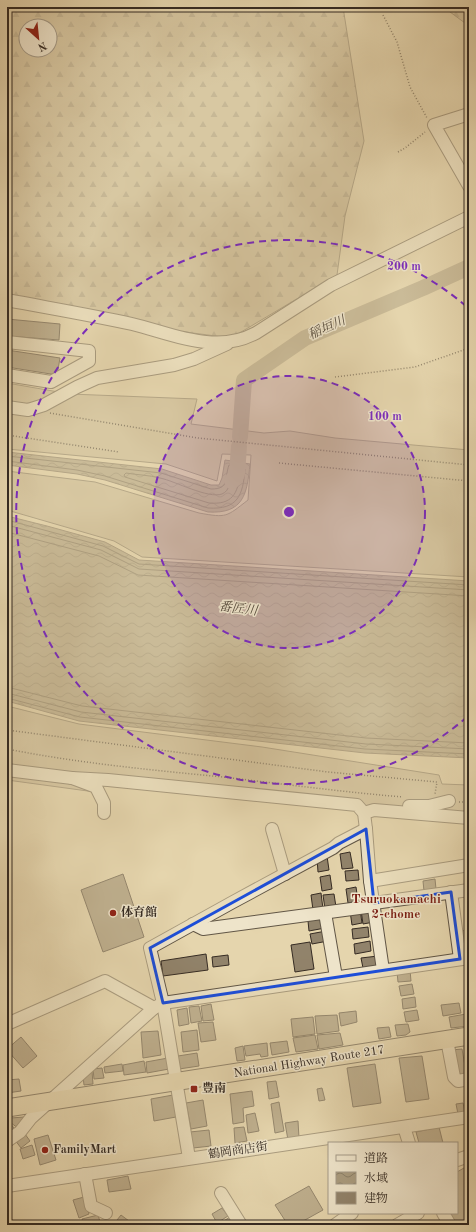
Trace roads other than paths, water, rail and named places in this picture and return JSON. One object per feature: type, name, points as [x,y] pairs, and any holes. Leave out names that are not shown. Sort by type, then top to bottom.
[{"type":"highway","name":"National Highway Route 217","points":[[7,1108],[177,1083],[469,1036]]},
{"type":"street","points":[[469,114],[434,125],[469,186]]},
{"type":"street","points":[[7,407],[28,410],[44,405],[97,378],[174,365],[194,359],[234,341],[248,337],[331,285],[469,217]]},
{"type":"street","points":[[7,300],[131,324],[191,340],[207,342],[234,341]]},
{"type":"street","points":[[7,342],[89,351],[89,361],[51,382],[7,376]]},
{"type":"street","points":[[7,770],[361,809],[469,818]]},
{"type":"street","points":[[72,778],[96,787],[104,803],[104,813]]},
{"type":"street","points":[[361,809],[429,806],[449,801]]},
{"type":"street","points":[[361,809],[366,829],[370,881],[383,970]]},
{"type":"street","points":[[272,829],[285,874]]},
{"type":"street","points":[[189,1158],[177,1083],[158,1006],[150,948],[366,829]]},
{"type":"street","points":[[370,881],[469,865]]},
{"type":"street","points":[[193,924],[203,929],[325,913],[469,890]]},
{"type":"street","points":[[7,1141],[20,1132],[31,1118],[158,1006],[464,958],[451,892]]},
{"type":"street","points":[[325,913],[336,977]]},
{"type":"street","points":[[7,1024],[105,981],[158,1006]]},
{"type":"street","points":[[447,1040],[454,1077],[458,1081],[469,1079]]},
{"type":"street","name":"鶴岡商店街","points":[[7,1186],[469,1117]]},
{"type":"street","points":[[404,1127],[409,1142]]},
{"type":"street","points":[[458,1160],[469,1156]]},
{"type":"street","points":[[86,1174],[91,1206],[106,1213]]},
{"type":"street","points":[[221,1193],[241,1225]]},
{"type":"street","points":[[335,1225],[351,1214]]},
{"type":"street","points":[[397,1225],[416,1214]]},
{"type":"street","points":[[444,1214],[450,1225]]},
{"type":"water","points":[[7,452],[162,469],[211,485],[219,485],[222,478],[225,460],[250,464],[245,493],[236,506],[229,510],[220,512],[208,512],[105,480],[77,474],[7,465]]},
{"type":"water","name":"番匠川","points":[[7,516],[105,542],[139,560],[469,581],[469,758],[365,753],[79,721],[7,701]]},
{"type":"waterway","name":"稲垣川","points":[[240,437],[244,380],[305,338],[469,267]]},
{"type":"waterway","name":"稲垣川","points":[[232,481],[237,474],[239,446]]},
{"type":"place","name":"体育館","points":[[113,913]]},
{"type":"place","name":"豊南","points":[[194,1089]]},
{"type":"place","name":"FamilyMart","points":[[45,1150]]},
{"type":"district","name":"Tsuruokamachi 2-chome","points":[[396,906]]}]
